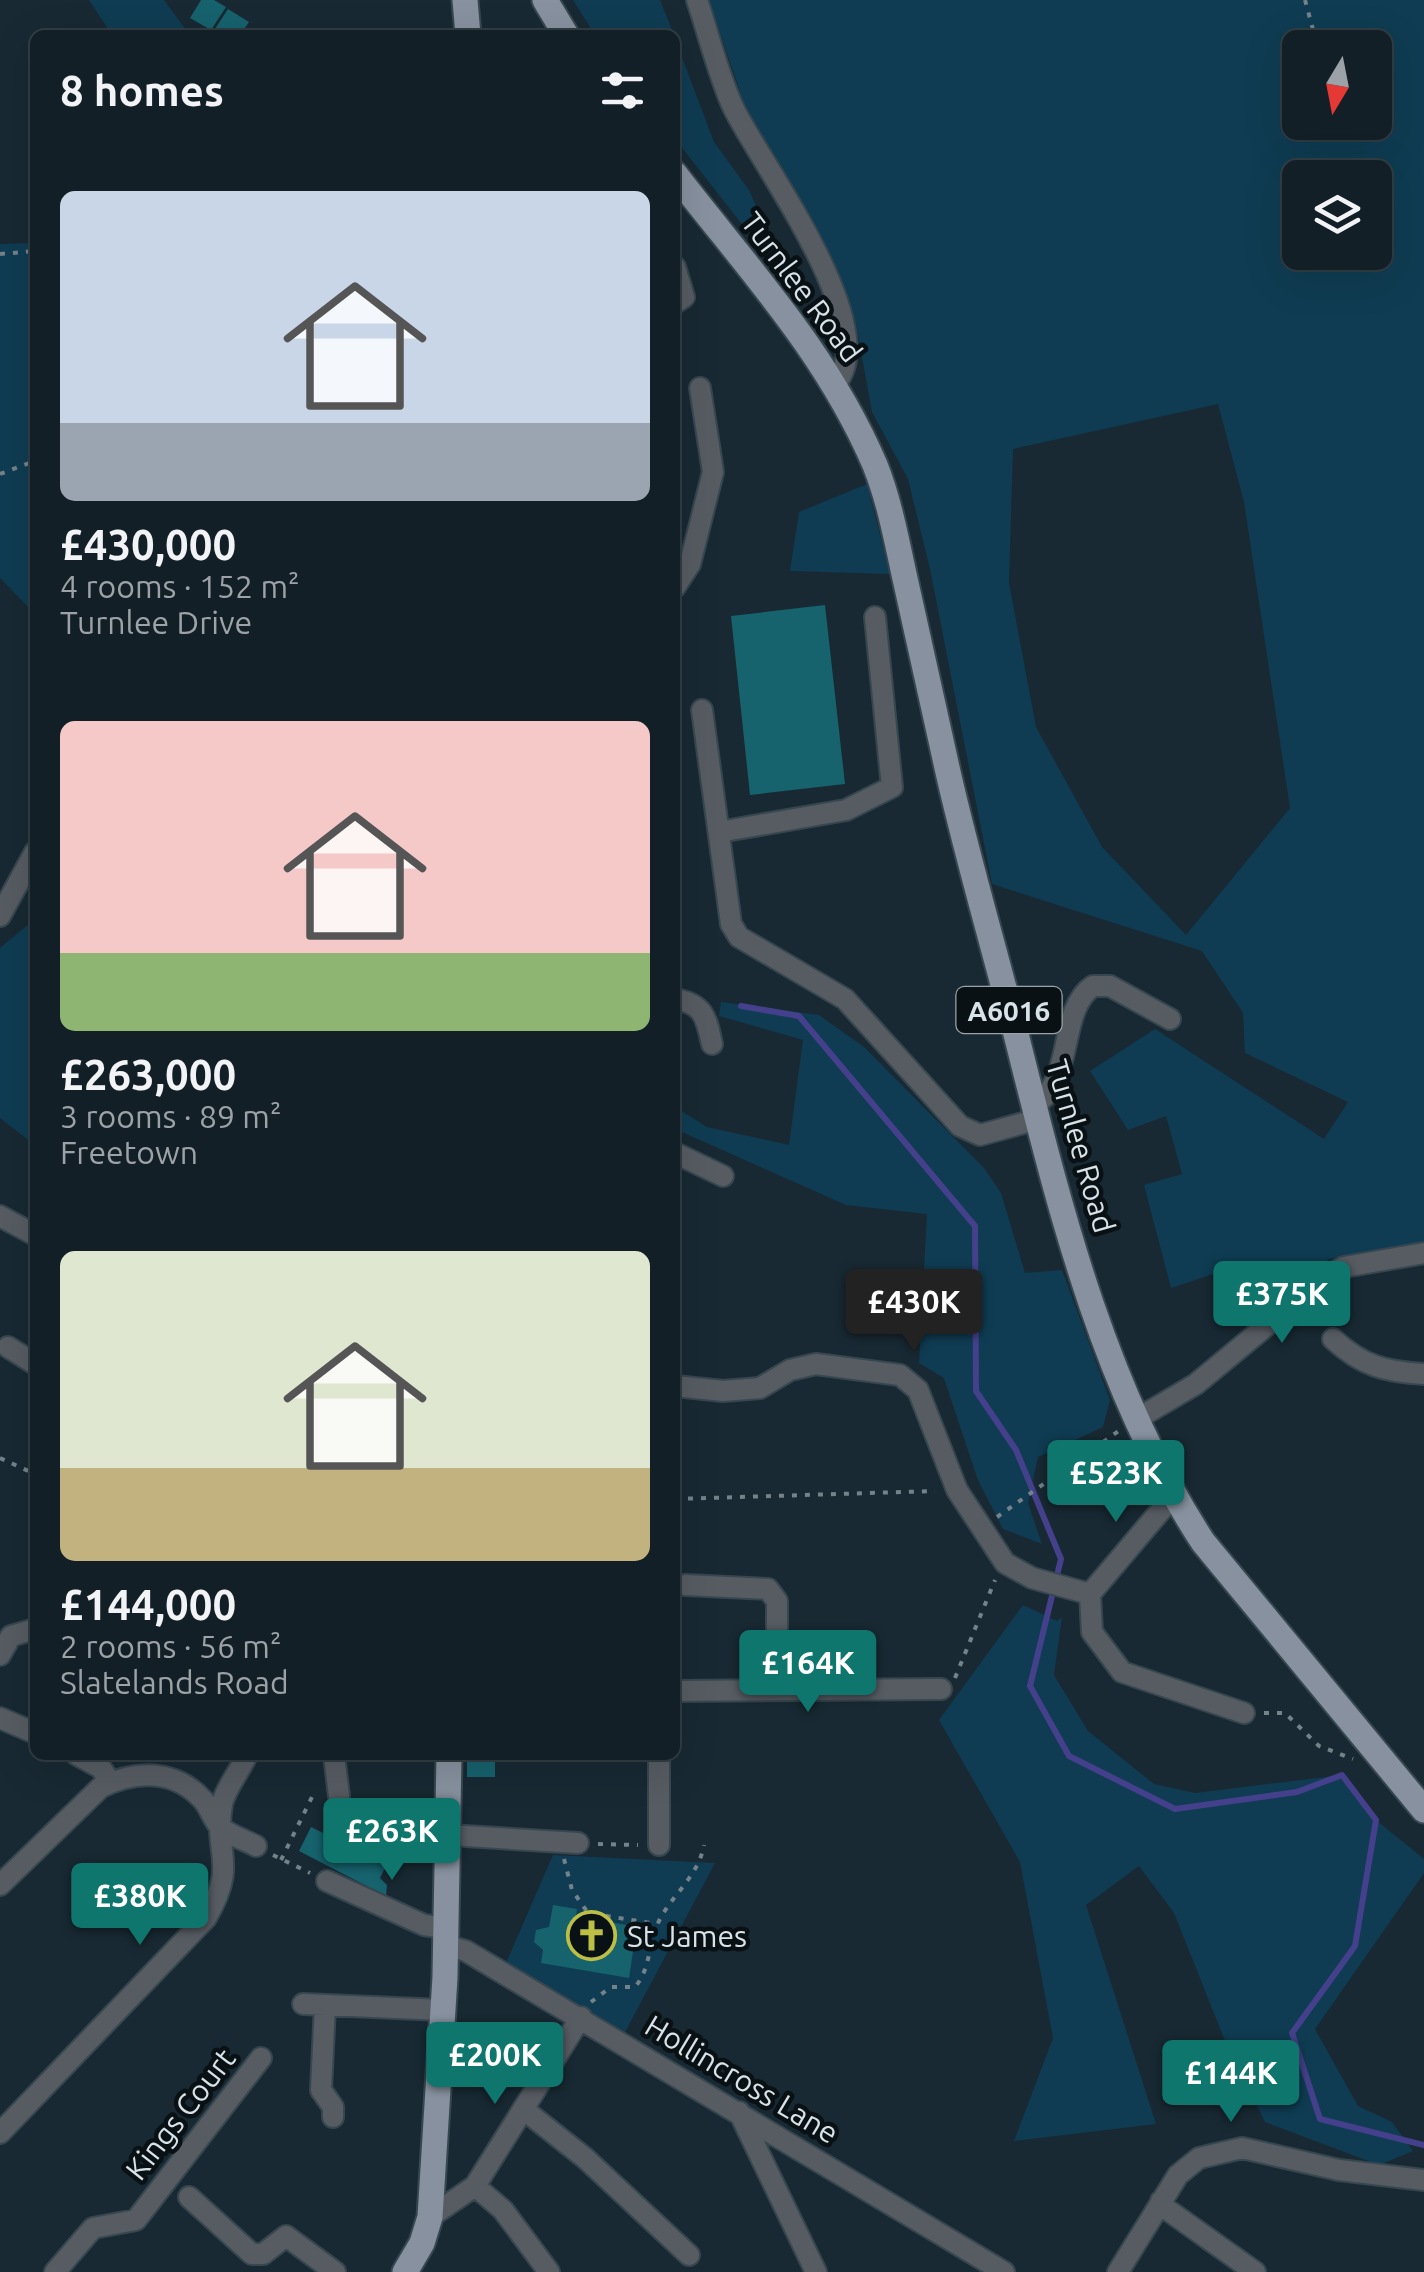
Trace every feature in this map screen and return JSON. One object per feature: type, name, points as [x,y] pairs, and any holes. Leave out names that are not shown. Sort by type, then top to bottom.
[{"type":"main road","points":[[465,0],[468,30]]},
{"type":"main road","points":[[545,0],[563,30]]},
{"type":"main road","name":"Turnlee Road","points":[[680,180],[785,307],[835,384],[875,466],[890,510],[948,775],[1036,1112],[1103,1333],[1135,1420],[1173,1496],[1203,1542],[1376,1746],[1424,1810]]},
{"type":"main road","points":[[409,2270],[430,2217],[443,2010],[449,1760]]},
{"type":"street","points":[[698,0],[733,106],[821,257],[833,290],[847,360],[846,372],[835,384]]},
{"type":"street","points":[[680,579],[690,564],[712,472],[700,388]]},
{"type":"street","points":[[719,832],[846,810],[892,787],[875,617]]},
{"type":"street","points":[[702,710],[731,924],[739,937],[845,1000],[960,1126],[980,1135],[1036,1112],[1051,1089],[1081,1000],[1092,986],[1110,986],[1170,1019]]},
{"type":"street","points":[[0,916],[30,861]]},
{"type":"street","points":[[680,1000],[692,1002],[704,1012],[712,1044]]},
{"type":"street","points":[[680,1156],[723,1176]]},
{"type":"street","points":[[0,1216],[30,1232]]},
{"type":"street","points":[[1135,1420],[1196,1384],[1324,1278],[1344,1267],[1424,1253]]},
{"type":"street","points":[[1333,1339],[1354,1358],[1382,1371],[1424,1374]]},
{"type":"street","points":[[8,1347],[30,1361]]},
{"type":"street","points":[[680,1387],[722,1391],[760,1388],[790,1370],[816,1364],[900,1375],[918,1390],[957,1490],[1005,1563],[1032,1578],[1080,1592]]},
{"type":"street","points":[[1080,1592],[1173,1496]]},
{"type":"street","points":[[686,1585],[768,1589],[777,1601],[777,1690]]},
{"type":"street","points":[[1080,1592],[1092,1632],[1122,1672],[1244,1713]]},
{"type":"street","points":[[0,1655],[10,1636],[30,1631]]},
{"type":"street","points":[[680,1692],[940,1689]]},
{"type":"street","points":[[0,1718],[30,1731]]},
{"type":"street","points":[[86,1760],[116,1779]]},
{"type":"street","points":[[0,2133],[206,1918],[226,1875],[220,1827],[223,1799],[244,1760]]},
{"type":"street","points":[[335,1760],[339,1796]]},
{"type":"street","points":[[659,1760],[659,1845]]},
{"type":"street","points":[[0,1885],[116,1779],[151,1764],[194,1792],[220,1827],[256,1846]]},
{"type":"street","points":[[449,1835],[570,1842]]},
{"type":"street","name":"Hollincross Lane","points":[[327,1880],[424,1924],[1004,2272]]},
{"type":"street","points":[[303,2004],[443,2010]]},
{"type":"street","points":[[325,2005],[321,2090],[333,2106],[333,2117]]},
{"type":"street","points":[[430,2217],[475,2186],[581,2017]]},
{"type":"street","name":"Kings Court","points":[[55,2272],[93,2228],[136,2220],[261,2058]]},
{"type":"street","points":[[523,2110],[585,2158],[688,2255]]},
{"type":"street","points":[[739,2112],[816,2272]]},
{"type":"street","points":[[1118,2272],[1178,2176],[1199,2158],[1242,2148],[1339,2170],[1424,2180]]},
{"type":"street","points":[[475,2186],[503,2210],[548,2272]]},
{"type":"street","points":[[189,2198],[252,2254],[263,2254],[286,2236],[334,2272]]},
{"type":"street","points":[[1162,2201],[1165,2208],[1254,2272]]},
{"type":"path","points":[[1305,0],[1313,30]]},
{"type":"path","points":[[0,254],[30,251]]},
{"type":"path","points":[[0,474],[30,463]]},
{"type":"path","points":[[981,1528],[1135,1420]]},
{"type":"path","points":[[0,1458],[30,1472]]},
{"type":"path","points":[[680,1499],[763,1500],[957,1490]]},
{"type":"path","points":[[940,1689],[953,1682],[986,1598],[1005,1563]]},
{"type":"path","points":[[1244,1713],[1285,1713],[1320,1746],[1351,1760],[1376,1746]]},
{"type":"path","points":[[281,1860],[312,1797],[339,1796]]},
{"type":"path","points":[[657,1924],[588,1913],[565,1872],[570,1842],[659,1845]]},
{"type":"path","points":[[581,2017],[594,1998],[611,1988],[635,1987],[645,1975],[657,1924],[702,1860],[704,1845]]},
{"type":"path","points":[[256,1846],[327,1880]]},
{"type":"shaded area","points":[[89,0],[164,0],[186,30],[109,30]]},
{"type":"shaded area","points":[[573,0],[660,0],[672,30],[592,30]]},
{"type":"shaded area","points":[[709,0],[1424,0],[1424,1243],[1329,1259],[1262,1318],[1243,1264],[1171,1288],[1144,1185],[1182,1174],[1166,1116],[1128,1130],[1090,1071],[1155,1029],[1324,1139],[1348,1102],[1245,1053],[1243,1013],[1202,951],[992,884],[930,569],[908,479],[872,412],[856,324],[829,256],[759,148]],"holes":[[[1218,404],[1244,502],[1290,808],[1186,935],[1102,847],[1036,727],[1009,583],[1013,449]]]},
{"type":"shaded area","points":[[680,52],[714,142],[749,190],[792,288],[680,145]]},
{"type":"shaded area","points":[[30,243],[30,609],[0,578],[0,244]]},
{"type":"shaded area","points":[[867,484],[890,574],[790,571],[799,512]]},
{"type":"shaded area","points":[[30,923],[27,1139],[0,1118],[0,948]]},
{"type":"shaded area","points":[[721,1002],[819,1015],[864,1047],[984,1168],[1001,1193],[1025,1273],[1062,1270],[1110,1400],[1103,1427],[1038,1457],[1028,1503],[1042,1544],[1003,1529],[978,1480],[944,1378],[919,1363],[927,1214],[846,1205],[680,1131],[680,1110],[707,1127],[789,1145],[803,1040],[719,1016]]},
{"type":"shaded area","points":[[1023,1605],[1057,1621],[1062,1617],[1054,1675],[1088,1731],[1154,1784],[1195,1793],[1342,1775],[1376,1820],[1424,1859],[1424,1873],[1315,2029],[1358,2106],[1392,2122],[1413,2151],[1379,2165],[1265,2122],[1225,2041],[1174,1913],[1139,1866],[1086,1905],[1156,2124],[1014,2141],[1053,2038],[1020,1862],[939,1720]]},
{"type":"shaded area","points":[[553,1855],[715,1863],[624,2034],[506,1963]]},
{"type":"building","points":[[201,0],[214,0],[226,7],[211,30],[190,18]]},
{"type":"building","points":[[228,9],[249,22],[243,30],[214,30]]},
{"type":"building","points":[[825,605],[845,784],[750,795],[731,616]]},
{"type":"building","points":[[467,1760],[495,1760],[495,1777],[467,1777]]},
{"type":"building","points":[[311,1827],[387,1864],[380,1878],[387,1885],[386,1896],[299,1851]]},
{"type":"building","name":"St James","points":[[553,1905],[577,1909],[576,1916],[649,1929],[646,1947],[634,1945],[629,1978],[541,1963],[543,1950],[534,1942],[536,1930],[549,1927]]},
{"type":"waterway","points":[[741,1006],[799,1016],[975,1226],[976,1391],[1016,1450],[1061,1559],[1030,1686],[1069,1756],[1175,1809],[1297,1792],[1342,1775],[1376,1820],[1355,1946],[1292,2033],[1320,2119],[1424,2145]]},
{"type":"place","name":"St James","points":[[592,1936]]}]
